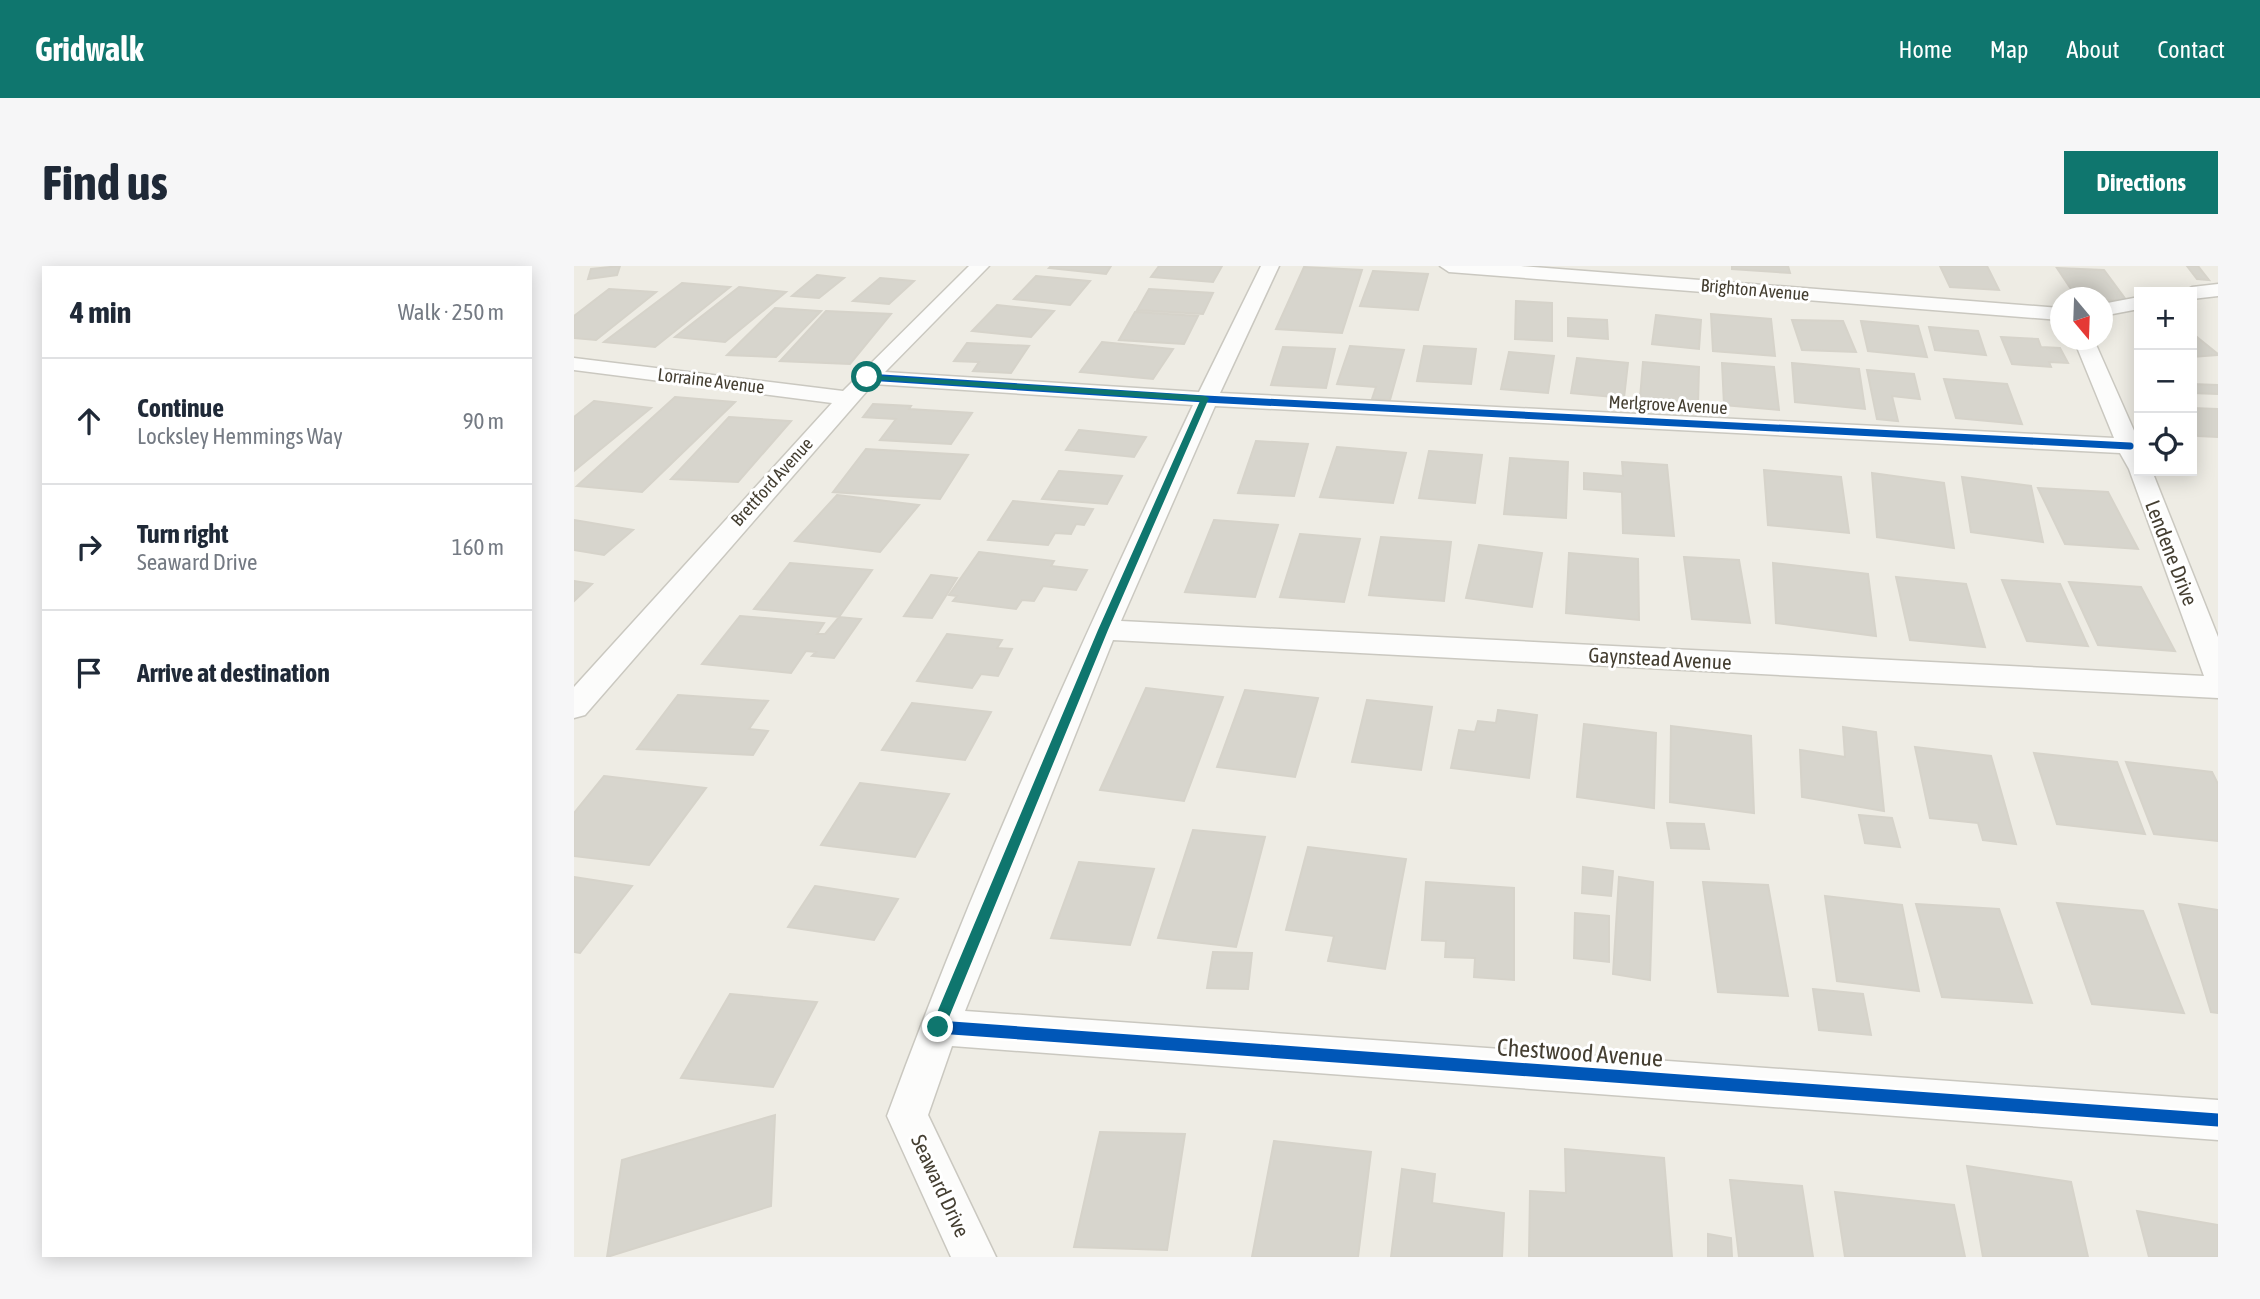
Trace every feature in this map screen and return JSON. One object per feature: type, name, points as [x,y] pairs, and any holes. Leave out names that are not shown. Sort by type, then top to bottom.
[{"type":"street","name":"Brettford Avenue","points":[[574,707],[867,377],[980,266]]},
{"type":"street","name":"Seaward Drive","points":[[974,1257],[907,1116],[938,1027],[1103,630],[1205,398],[1270,266]]},
{"type":"street","name":"Brighton Avenue","points":[[1449,266],[2050,313]]},
{"type":"street","points":[[2197,292],[2218,290]]},
{"type":"street","points":[[2113,308],[2134,304]]},
{"type":"street","name":"Lendene Drive","points":[[2088,350],[2134,457]]},
{"type":"street","name":"Lorraine Avenue","points":[[574,364],[848,398]]},
{"type":"street","name":"Merlgrove Avenue","points":[[867,377],[2134,462]]},
{"type":"street","name":"Lendene Drive","points":[[2141,476],[2218,674]]},
{"type":"street","name":"Gaynstead Avenue","points":[[1103,630],[2218,687]]},
{"type":"street","name":"Chestwood Avenue","points":[[938,1027],[2218,1120]]},
{"type":"building","points":[[620,266],[617,275],[588,279],[591,269]]},
{"type":"building","points":[[1111,266],[1106,274],[1049,268]]},
{"type":"building","points":[[1159,266],[1222,266],[1213,282],[1151,277]]},
{"type":"building","points":[[1732,266],[1788,266],[1790,273],[1732,269]]},
{"type":"building","points":[[1940,266],[1987,266],[1999,290],[1950,287]]},
{"type":"building","points":[[2187,266],[2198,266],[2209,280],[2197,279]]},
{"type":"building","points":[[1304,267],[1362,270],[1342,333],[1276,329]]},
{"type":"building","points":[[2057,268],[2104,270],[2127,301],[2113,300],[2113,287],[2070,287]]},
{"type":"building","points":[[1373,271],[1428,274],[1418,310],[1360,306]]},
{"type":"building","points":[[817,275],[844,278],[819,298],[792,296]]},
{"type":"building","points":[[1036,276],[1090,281],[1070,305],[1014,299]]},
{"type":"building","points":[[880,278],[914,281],[889,304],[853,301]]},
{"type":"building","points":[[682,283],[730,287],[655,347],[604,342]]},
{"type":"building","points":[[739,287],[786,292],[725,342],[675,337]]},
{"type":"building","points":[[609,289],[656,292],[596,340],[574,338],[574,316]]},
{"type":"building","points":[[1149,289],[1213,293],[1203,314],[1137,310]]},
{"type":"building","points":[[1516,301],[1552,303],[1552,341],[1515,339]]},
{"type":"building","points":[[997,305],[1054,311],[1031,337],[972,331]]},
{"type":"building","points":[[775,308],[821,311],[776,357],[727,355]]},
{"type":"building","points":[[826,311],[891,314],[850,364],[780,361]]},
{"type":"building","points":[[1135,312],[1198,316],[1184,344],[1119,340]]},
{"type":"building","points":[[1711,314],[1771,319],[1775,356],[1713,351]]},
{"type":"building","points":[[1656,315],[1701,320],[1699,349],[1652,344]]},
{"type":"building","points":[[1568,318],[1607,320],[1608,339],[1568,336]]},
{"type":"building","points":[[1792,320],[1843,321],[1856,352],[1802,350]]},
{"type":"building","points":[[1861,321],[1918,326],[1927,357],[1868,351]]},
{"type":"building","points":[[1929,327],[1978,331],[1986,355],[1935,350]]},
{"type":"building","points":[[2001,337],[2038,339],[2041,347],[2061,350],[2068,363],[2049,362],[2051,367],[2012,364]]},
{"type":"building","points":[[2197,337],[2218,354],[2197,357]]},
{"type":"building","points":[[1102,342],[1173,349],[1153,379],[1080,372]]},
{"type":"building","points":[[967,343],[1029,346],[1011,373],[973,371],[979,362],[954,361]]},
{"type":"building","points":[[1350,346],[1404,350],[1390,400],[1372,399],[1376,387],[1337,384]]},
{"type":"building","points":[[1424,346],[1476,349],[1471,384],[1417,381]]},
{"type":"building","points":[[1283,347],[1335,349],[1326,388],[1271,385]]},
{"type":"building","points":[[1509,352],[1554,356],[1548,393],[1501,389]]},
{"type":"building","points":[[1577,358],[1628,363],[1624,398],[1571,393]]},
{"type":"building","points":[[1643,362],[1699,367],[1698,404],[1640,398]]},
{"type":"building","points":[[1722,363],[1774,367],[1779,410],[1724,405]]},
{"type":"building","points":[[1792,363],[1859,369],[1865,409],[1795,402]]},
{"type":"building","points":[[1867,370],[1914,374],[1920,399],[1892,396],[1898,421],[1877,419]]},
{"type":"building","points":[[1944,379],[2007,384],[2022,424],[1956,418]]},
{"type":"building","points":[[2197,384],[2218,385],[2218,394],[2197,393]]},
{"type":"building","points":[[675,397],[735,402],[642,492],[577,486]]},
{"type":"building","points":[[594,401],[651,408],[574,471],[574,417]]},
{"type":"building","points":[[873,404],[972,413],[951,444],[880,440],[896,419],[863,417]]},
{"type":"building","points":[[2197,408],[2218,409],[2218,437],[2198,436]]},
{"type":"building","points":[[729,417],[791,421],[738,482],[671,479]]},
{"type":"building","points":[[1079,430],[1146,437],[1134,457],[1066,450]]},
{"type":"building","points":[[1256,441],[1308,444],[1294,496],[1238,493]]},
{"type":"building","points":[[1337,447],[1406,453],[1393,503],[1320,497]]},
{"type":"building","points":[[866,449],[968,455],[940,499],[833,492]]},
{"type":"building","points":[[1429,451],[1482,455],[1475,503],[1419,498]]},
{"type":"building","points":[[1510,458],[1568,462],[1566,518],[1504,514]]},
{"type":"building","points":[[1622,462],[1667,465],[1674,536],[1623,533],[1622,492],[1584,489],[1584,473],[1623,476]]},
{"type":"building","points":[[1764,470],[1841,477],[1849,533],[1768,525]]},
{"type":"building","points":[[1059,471],[1122,476],[1107,504],[1042,499]]},
{"type":"building","points":[[1872,473],[1944,483],[1954,548],[1877,537]]},
{"type":"building","points":[[1962,477],[2031,486],[2043,542],[1971,532]]},
{"type":"building","points":[[2038,488],[2108,492],[2138,549],[2065,544]]},
{"type":"building","points":[[837,495],[919,505],[880,552],[795,541]]},
{"type":"building","points":[[1013,501],[1093,509],[1084,525],[1076,524],[1071,534],[1055,533],[1048,545],[988,540]]},
{"type":"building","points":[[574,520],[633,530],[604,555],[574,550]]},
{"type":"building","points":[[1214,520],[1278,525],[1255,597],[1185,592]]},
{"type":"building","points":[[1300,534],[1360,539],[1344,602],[1280,597]]},
{"type":"building","points":[[1381,537],[1451,542],[1444,601],[1369,595]]},
{"type":"building","points":[[1479,545],[1542,553],[1532,607],[1466,598]]},
{"type":"building","points":[[979,552],[1054,561],[1051,566],[1087,570],[1076,590],[1043,586],[1034,601],[1022,600],[1016,609],[953,601],[957,596],[949,595]]},
{"type":"building","points":[[1569,553],[1638,559],[1639,620],[1566,613]]},
{"type":"building","points":[[1684,557],[1739,560],[1750,623],[1692,619]]},
{"type":"building","points":[[790,563],[872,570],[839,617],[754,609]]},
{"type":"building","points":[[1773,563],[1868,574],[1876,636],[1776,623]]},
{"type":"building","points":[[931,575],[957,578],[932,618],[904,616]]},
{"type":"building","points":[[1896,577],[1966,584],[1985,647],[1910,640]]},
{"type":"building","points":[[2002,580],[2060,584],[2088,646],[2027,641]]},
{"type":"building","points":[[574,581],[592,584],[574,601]]},
{"type":"building","points":[[2069,582],[2141,587],[2175,651],[2098,645]]},
{"type":"building","points":[[740,616],[824,623],[817,634],[825,634],[839,617],[861,619],[834,658],[812,656],[816,652],[806,651],[791,673],[702,664]]},
{"type":"building","points":[[947,634],[1002,640],[997,648],[1012,649],[998,676],[981,674],[972,688],[917,681]]},
{"type":"building","points":[[1146,688],[1223,697],[1184,801],[1100,790]]},
{"type":"building","points":[[1245,690],[1318,698],[1295,777],[1217,767]]},
{"type":"building","points":[[678,695],[768,701],[749,729],[768,731],[753,755],[637,749]]},
{"type":"building","points":[[1367,700],[1432,707],[1421,770],[1352,762]]},
{"type":"building","points":[[912,703],[991,712],[965,760],[882,750]]},
{"type":"building","points":[[1498,710],[1537,715],[1529,778],[1451,768],[1459,730],[1475,732],[1478,721],[1496,723]]},
{"type":"building","points":[[1584,724],[1656,733],[1654,808],[1577,797]]},
{"type":"building","points":[[1671,726],[1751,736],[1754,813],[1670,802]]},
{"type":"building","points":[[1843,727],[1876,732],[1884,811],[1802,797],[1800,750],[1845,757]]},
{"type":"building","points":[[1915,747],[1991,756],[2016,844],[1983,840],[1978,823],[1930,818]]},
{"type":"building","points":[[2034,753],[2117,762],[2145,834],[2057,824]]},
{"type":"building","points":[[2126,762],[2212,772],[2218,784],[2218,841],[2154,834]]},
{"type":"building","points":[[604,776],[706,788],[649,865],[574,856],[574,813]]},
{"type":"building","points":[[860,783],[949,794],[915,857],[821,845]]},
{"type":"building","points":[[1859,815],[1892,818],[1900,847],[1865,843]]},
{"type":"building","points":[[1667,823],[1704,824],[1709,849],[1671,848]]},
{"type":"building","points":[[1193,830],[1265,837],[1236,947],[1158,938]]},
{"type":"building","points":[[1308,847],[1406,859],[1385,969],[1328,961],[1334,936],[1286,930]]},
{"type":"building","points":[[1079,862],[1154,869],[1130,945],[1051,938]]},
{"type":"building","points":[[1583,867],[1613,871],[1611,896],[1582,893]]},
{"type":"building","points":[[574,877],[632,886],[580,953],[574,952]]},
{"type":"building","points":[[1619,877],[1653,882],[1650,980],[1613,974]]},
{"type":"building","points":[[1426,882],[1514,888],[1514,980],[1474,977],[1475,958],[1445,957],[1446,941],[1422,940]]},
{"type":"building","points":[[1703,882],[1768,885],[1788,996],[1718,992]]},
{"type":"building","points":[[815,886],[898,899],[874,940],[788,927]]},
{"type":"building","points":[[1825,896],[1902,905],[1919,991],[1837,981]]},
{"type":"building","points":[[2057,903],[2143,911],[2184,1013],[2092,1004]]},
{"type":"building","points":[[1916,904],[1999,909],[2032,1003],[1942,997]]},
{"type":"building","points":[[2179,904],[2218,910],[2218,1013],[2211,1012]]},
{"type":"building","points":[[1575,913],[1609,916],[1609,962],[1574,958]]},
{"type":"building","points":[[1213,952],[1252,953],[1248,989],[1207,988]]},
{"type":"building","points":[[1813,989],[1863,994],[1871,1035],[1819,1030]]},
{"type":"building","points":[[730,994],[817,1002],[773,1087],[681,1078]]},
{"type":"building","points":[[775,1115],[771,1206],[607,1257],[622,1160]]},
{"type":"building","points":[[1100,1132],[1185,1134],[1167,1250],[1074,1247]]},
{"type":"building","points":[[1274,1141],[1371,1152],[1358,1257],[1252,1257]]},
{"type":"building","points":[[1565,1149],[1664,1158],[1672,1257],[1529,1257],[1530,1191],[1566,1193]]},
{"type":"building","points":[[1967,1166],[2071,1182],[2088,1257],[1983,1257]]},
{"type":"building","points":[[1402,1169],[1435,1174],[1432,1203],[1504,1213],[1502,1257],[1391,1257]]},
{"type":"building","points":[[1730,1180],[1802,1186],[1813,1257],[1739,1257]]},
{"type":"building","points":[[1835,1192],[1954,1205],[1965,1257],[1845,1257]]},
{"type":"building","points":[[2137,1211],[2218,1225],[2218,1257],[2149,1257]]},
{"type":"building","points":[[1708,1234],[1731,1238],[1732,1257],[1708,1257]]},
{"type":"cycle path","points":[[867,377],[1205,399],[2130,446]]},
{"type":"cycle path","points":[[938,1027],[2218,1120]]},
{"type":"route","points":[[867,377],[1205,398],[1103,630],[938,1027]]}]
